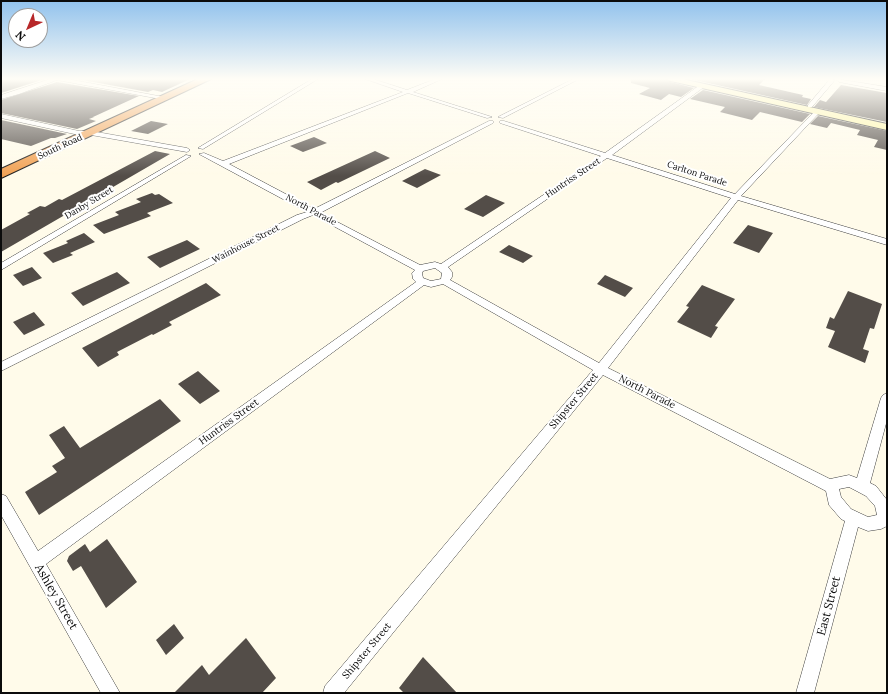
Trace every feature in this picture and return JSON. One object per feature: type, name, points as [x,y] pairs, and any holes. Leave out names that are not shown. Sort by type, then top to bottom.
[{"type":"highway","name":"South Road","points":[[1,174],[132,111]]},
{"type":"highway","name":"South Road","points":[[1,168],[85,133]]},
{"type":"main road","points":[[824,111],[887,127]]},
{"type":"main road","points":[[827,111],[887,122]]},
{"type":"street","points":[[1,116],[188,153],[201,151],[264,111]]},
{"type":"street","points":[[223,164],[358,111]]},
{"type":"street","points":[[465,111],[490,120],[502,119],[516,111]]},
{"type":"street","name":"Huntriss Street","points":[[442,267],[607,155],[667,111]]},
{"type":"street","name":"Shipster Street","points":[[332,693],[601,369],[736,197],[812,111]]},
{"type":"street","name":"Carlton Parade","points":[[502,119],[736,197],[887,242]]},
{"type":"street","name":"Wainhouse Street","points":[[1,367],[300,217],[315,212],[490,120]]},
{"type":"street","name":"North Parade","points":[[201,151],[315,212],[421,275]]},
{"type":"street","name":"Danby Street","points":[[1,266],[188,153]]},
{"type":"street","points":[[435,265],[442,267],[447,272],[447,277],[444,281],[431,284],[421,275],[426,266],[435,265]]},
{"type":"street","name":"Huntriss Street","points":[[36,562],[421,275]]},
{"type":"street","name":"North Parade","points":[[444,281],[601,369],[832,487]]},
{"type":"street","points":[[862,486],[887,398]]},
{"type":"street","points":[[849,481],[862,486],[871,491],[881,503],[886,517],[881,522],[868,524],[853,518],[846,514],[834,500],[832,487],[836,483],[849,481]]},
{"type":"street","name":"Ashley Street","points":[[1,501],[111,693]]},
{"type":"street","name":"East Street","points":[[805,693],[853,518]]},
{"type":"building","points":[[1,111],[106,111],[89,119],[96,121],[77,129],[1,113]]},
{"type":"building","points":[[798,111],[810,114],[802,122],[760,112],[752,120],[720,112]]},
{"type":"building","points":[[835,111],[887,111],[887,122]]},
{"type":"building","points":[[818,116],[887,131],[887,150],[874,147],[878,140],[857,135],[860,130],[831,123],[827,128],[810,124]]},
{"type":"building","points":[[1,120],[67,134],[51,138],[31,146],[1,139]]},
{"type":"building","points":[[151,121],[168,124],[148,134],[131,131]]},
{"type":"building","points":[[314,137],[327,143],[303,152],[290,146]]},
{"type":"building","points":[[155,151],[170,154],[1,252],[1,230],[30,214],[27,213],[40,206],[45,207],[59,199],[62,200]]},
{"type":"building","points":[[375,151],[390,158],[321,190],[307,182]]},
{"type":"building","points":[[425,169],[441,175],[417,188],[402,181]]},
{"type":"building","points":[[152,193],[155,195],[159,194],[173,203],[147,213],[151,216],[104,234],[93,225],[119,215],[115,212],[141,202],[136,199]]},
{"type":"building","points":[[486,195],[505,203],[483,217],[464,209]]},
{"type":"building","points":[[748,225],[773,233],[759,253],[733,243]]},
{"type":"building","points":[[84,233],[95,242],[70,253],[73,255],[53,263],[43,253],[68,243],[66,241]]},
{"type":"building","points":[[187,240],[200,249],[160,268],[147,257]]},
{"type":"building","points":[[509,245],[533,256],[523,263],[499,252]]},
{"type":"building","points":[[32,267],[42,278],[23,286],[13,275]]},
{"type":"building","points":[[117,272],[130,283],[83,306],[71,293]]},
{"type":"building","points":[[605,275],[633,288],[625,297],[597,284]]},
{"type":"building","points":[[206,283],[221,295],[169,322],[172,325],[117,352],[119,355],[98,367],[82,348]]},
{"type":"building","points":[[702,285],[735,299],[715,326],[718,327],[711,338],[677,322],[689,307],[686,306]]},
{"type":"building","points":[[848,291],[882,304],[874,329],[870,328],[863,349],[869,351],[865,363],[828,347],[835,331],[826,328],[830,317],[834,319]]},
{"type":"building","points":[[34,312],[45,325],[24,335],[13,322]]},
{"type":"building","points":[[198,371],[220,391],[200,404],[178,384]]},
{"type":"building","points":[[160,399],[181,421],[39,515],[25,492],[57,472],[52,466],[65,458],[49,435],[64,426],[80,448]]},
{"type":"building","points":[[107,539],[137,582],[106,608],[81,566],[73,571],[67,561],[69,556],[85,544],[90,552]]},
{"type":"building","points":[[174,624],[184,638],[166,655],[156,640]]},
{"type":"building","points":[[246,638],[276,678],[262,693],[174,693],[202,665],[209,675]]},
{"type":"building","points":[[423,657],[457,693],[404,693],[399,688]]}]
